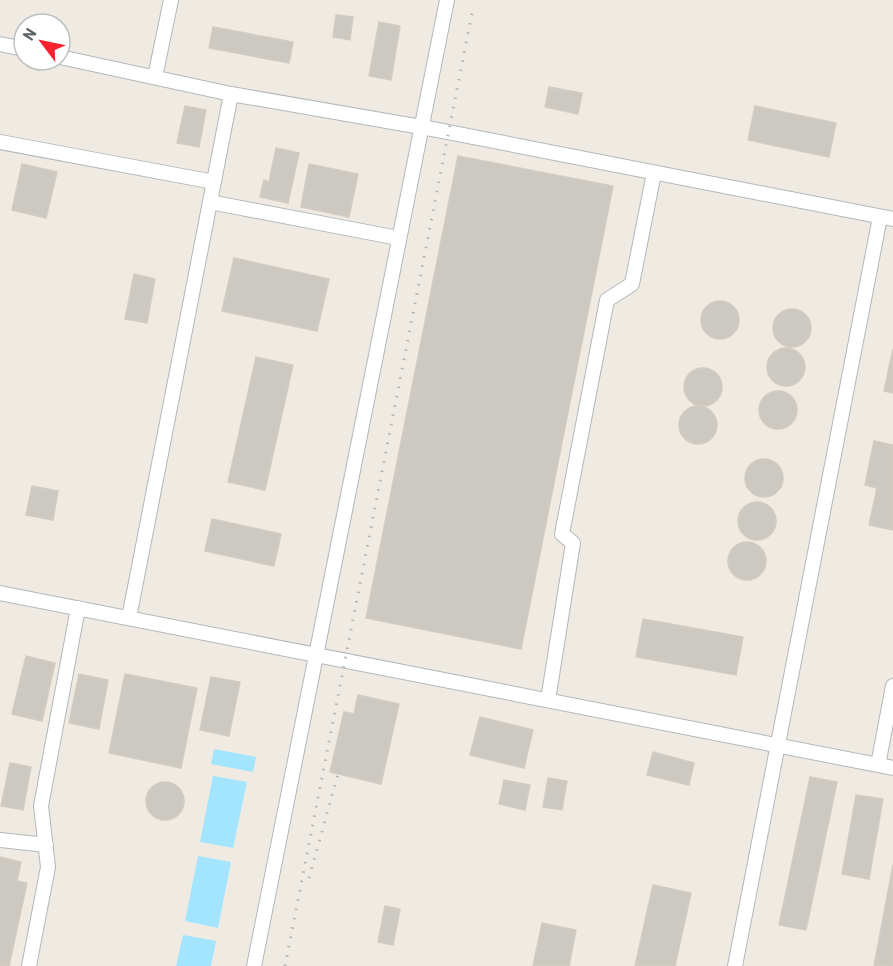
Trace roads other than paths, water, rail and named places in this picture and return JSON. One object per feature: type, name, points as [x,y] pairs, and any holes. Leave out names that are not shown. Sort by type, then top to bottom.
[{"type":"lane","points":[[155,77],[171,0]]},
{"type":"lane","points":[[254,966],[447,0]]},
{"type":"lane","points":[[72,60],[231,94],[420,127],[886,218],[735,966]]},
{"type":"lane","points":[[129,618],[231,94]]},
{"type":"lane","points":[[0,142],[214,182]]},
{"type":"lane","points":[[548,700],[573,543],[562,534],[607,300],[632,284],[654,173]]},
{"type":"lane","points":[[210,202],[398,238]]},
{"type":"lane","points":[[0,593],[893,768]]},
{"type":"lane","points":[[29,966],[48,867],[41,806],[78,608]]},
{"type":"lane","points":[[878,765],[893,686]]},
{"type":"lane","points":[[0,840],[46,845]]},
{"type":"water","points":[[214,749],[256,757],[253,772],[211,764]]},
{"type":"water","points":[[213,776],[247,782],[233,848],[200,842]]},
{"type":"water","points":[[198,856],[231,862],[218,928],[185,921]]},
{"type":"water","points":[[183,935],[216,941],[211,966],[176,966]]},
{"type":"railway","points":[[285,966],[472,13]]},
{"type":"railway","points":[[309,878],[338,774]]}]
